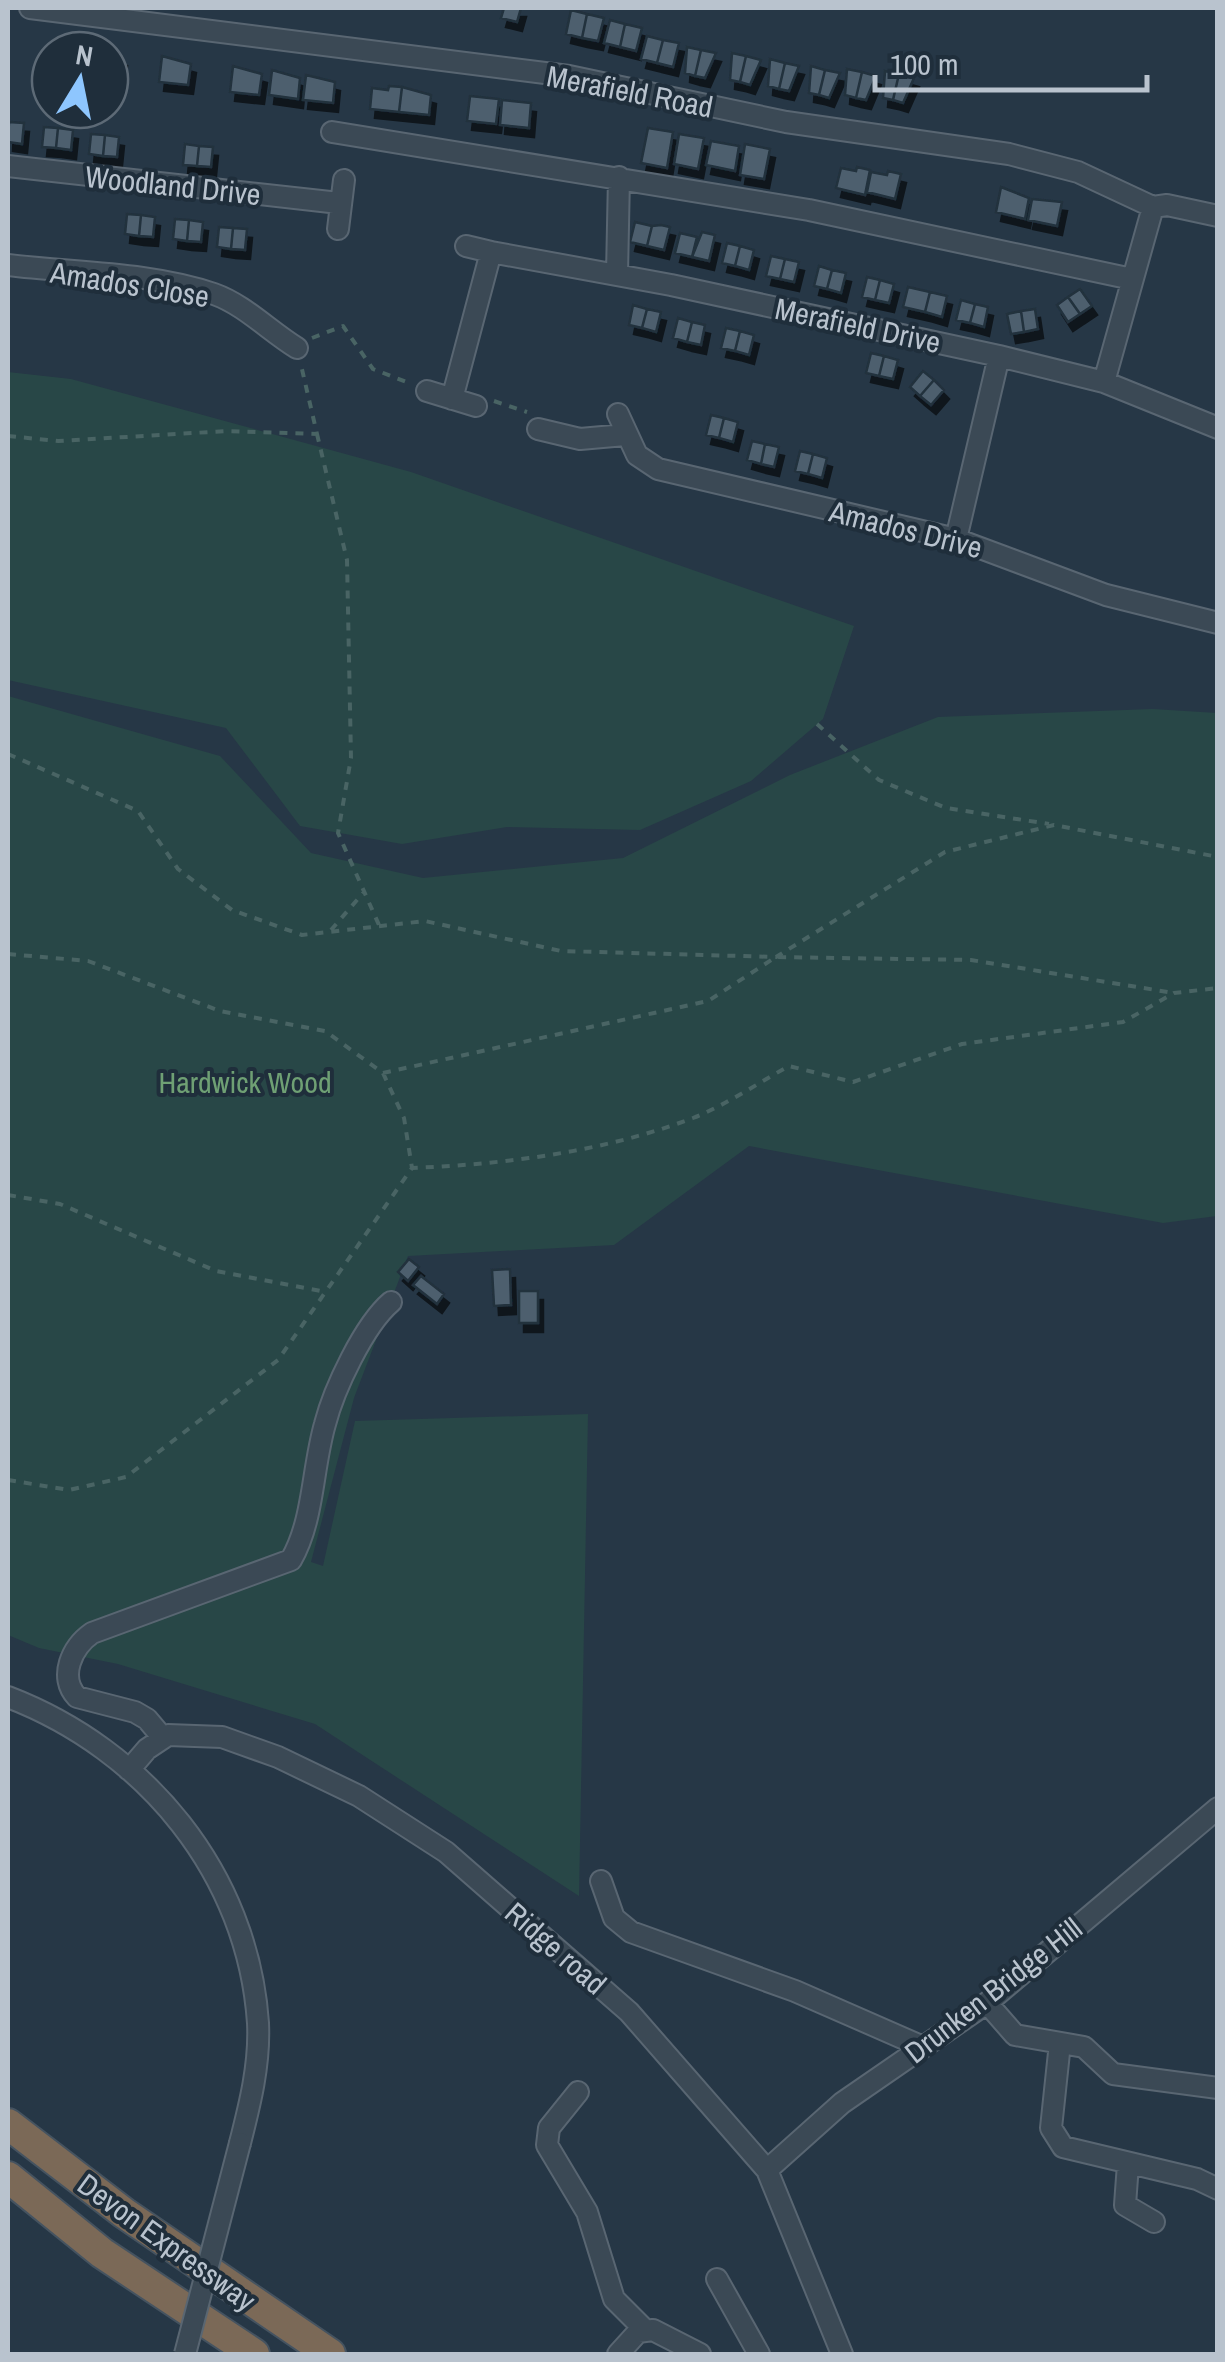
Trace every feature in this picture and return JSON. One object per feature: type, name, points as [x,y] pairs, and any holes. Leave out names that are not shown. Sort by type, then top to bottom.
[{"type":"highway","name":"Devon Expressway","points":[[8,2124],[124,2213],[330,2354]]},
{"type":"highway","name":"Devon Expressway","points":[[8,2177],[102,2253],[254,2354]]},
{"type":"street","name":"Merafield Road","points":[[30,8],[570,76],[786,122],[1008,154],[1078,172],[1153,208],[1168,205],[1218,216]]},
{"type":"street","points":[[332,132],[810,210],[1132,279]]},
{"type":"street","name":"Woodland Drive","points":[[8,166],[339,203]]},
{"type":"street","points":[[617,274],[619,177]]},
{"type":"street","points":[[338,229],[344,180]]},
{"type":"street","points":[[1104,382],[1153,208]]},
{"type":"street","name":"Merafield Drive","points":[[466,246],[617,274],[999,356],[1104,382],[1218,428]]},
{"type":"street","points":[[452,398],[491,252]]},
{"type":"street","name":"Amados Close","points":[[8,265],[174,284],[215,295],[242,308],[297,348]]},
{"type":"street","points":[[956,538],[999,356]]},
{"type":"street","points":[[427,391],[476,406]]},
{"type":"street","name":"Amados Drive","points":[[618,414],[637,454],[658,469],[956,538],[1106,595],[1218,623]]},
{"type":"street","points":[[538,429],[580,439],[625,434]]},
{"type":"street","points":[[129,1770],[163,1738],[148,1719],[77,1697],[70,1690],[68,1665],[80,1642],[92,1633],[291,1560],[304,1539],[325,1421],[373,1318],[391,1302]]},
{"type":"street","points":[[8,1697],[58,1720],[129,1770],[176,1816],[201,1850],[243,1938],[258,2026],[252,2091],[185,2354]]},
{"type":"street","name":"Ridge road","points":[[163,1738],[204,1734],[278,1757],[358,1796],[446,1852],[629,2012],[768,2170],[801,2263],[842,2354]]},
{"type":"street","name":"Drunken Bridge Hill","points":[[768,2170],[842,2104],[987,2004],[1218,1808]]},
{"type":"street","points":[[601,1881],[614,1918],[630,1932],[795,1990],[923,2048]]},
{"type":"street","points":[[987,2004],[1014,2035],[1084,2047],[1113,2074],[1218,2088]]},
{"type":"street","points":[[1060,2043],[1052,2117],[1056,2139],[1072,2152],[1197,2179],[1218,2189]]},
{"type":"street","points":[[578,2092],[549,2128],[547,2145],[587,2212],[614,2299],[646,2331]]},
{"type":"street","points":[[1128,2164],[1125,2205],[1154,2222]]},
{"type":"street","points":[[717,2280],[759,2354]]},
{"type":"street","points":[[618,2354],[638,2332],[646,2331],[668,2336],[700,2354]]},
{"type":"path","points":[[379,925],[338,833],[351,758],[347,560],[297,348],[319,332],[344,326],[373,369],[427,391]]},
{"type":"path","points":[[8,436],[58,441],[227,431],[317,434]]},
{"type":"path","points":[[817,724],[878,780],[946,808],[1054,824],[1218,857]]},
{"type":"path","points":[[8,754],[138,810],[178,870],[232,910],[302,935],[425,921],[561,951],[971,960],[1174,994],[1218,988]]},
{"type":"path","points":[[382,1073],[708,1001],[945,852],[1054,824]]},
{"type":"path","points":[[330,932],[364,892]]},
{"type":"path","points":[[8,954],[88,961],[220,1010],[325,1032],[382,1073],[404,1118],[412,1168],[278,1360],[126,1477],[69,1490],[8,1480]]},
{"type":"path","points":[[412,1168],[476,1166],[588,1150],[696,1117],[789,1066],[853,1082],[962,1044],[1123,1022],[1174,994]]},
{"type":"path","points":[[8,1195],[60,1204],[216,1272],[323,1292]]},
{"type":"green space","points":[[8,372],[71,379],[411,472],[854,626],[823,719],[751,781],[640,830],[507,827],[402,844],[300,826],[226,728],[8,680]]},
{"type":"green space","name":"Hardwick Wood","points":[[8,696],[220,756],[311,853],[423,878],[623,858],[790,775],[938,717],[1153,709],[1217,713],[1217,1216],[1163,1223],[749,1146],[614,1245],[408,1256],[354,1398],[311,1562],[323,1566],[355,1421],[588,1414],[579,1896],[315,1724],[118,1664],[39,1648],[8,1635]]},
{"type":"building","points":[[504,8],[521,8],[517,22],[501,18]]},
{"type":"building","points":[[571,10],[587,14],[582,38],[566,34]]},
{"type":"building","points":[[587,14],[604,18],[598,41],[582,38]]},
{"type":"building","points":[[610,20],[625,24],[620,47],[604,43]]},
{"type":"building","points":[[625,24],[642,28],[636,51],[620,47]]},
{"type":"building","points":[[647,36],[663,40],[657,63],[641,59]]},
{"type":"building","points":[[663,40],[679,43],[673,67],[657,63]]},
{"type":"building","points":[[687,47],[701,50],[695,76],[685,73]]},
{"type":"building","points":[[701,50],[716,53],[705,78],[695,76]]},
{"type":"building","points":[[732,53],[746,56],[740,82],[730,80]]},
{"type":"building","points":[[162,56],[191,64],[188,85],[159,82]]},
{"type":"building","points":[[746,56],[761,60],[750,85],[740,82]]},
{"type":"building","points":[[770,59],[785,63],[779,89],[768,86]]},
{"type":"building","points":[[785,63],[799,66],[789,91],[779,89]]},
{"type":"building","points":[[233,66],[262,74],[259,95],[230,92]]},
{"type":"building","points":[[811,66],[825,70],[819,95],[809,93]]},
{"type":"building","points":[[847,69],[862,72],[856,98],[845,95]]},
{"type":"building","points":[[272,70],[300,78],[298,99],[269,95]]},
{"type":"building","points":[[825,70],[840,73],[829,98],[819,95]]},
{"type":"building","points":[[885,71],[899,74],[893,100],[883,98]]},
{"type":"building","points":[[862,72],[876,76],[866,100],[856,98]]},
{"type":"building","points":[[899,74],[914,78],[903,103],[893,100]]},
{"type":"building","points":[[306,75],[335,82],[333,103],[303,100]]},
{"type":"building","points":[[389,86],[402,87],[399,112],[370,109],[372,88],[388,90]]},
{"type":"building","points":[[402,87],[431,95],[429,115],[399,112]]},
{"type":"building","points":[[470,96],[499,99],[496,124],[467,121]]},
{"type":"building","points":[[502,100],[531,103],[529,128],[500,125]]},
{"type":"building","points":[[9,122],[24,123],[22,144],[8,142]]},
{"type":"building","points":[[648,128],[673,132],[667,168],[641,163]]},
{"type":"building","points":[[44,130],[58,130],[56,148],[42,147]]},
{"type":"building","points":[[58,130],[73,130],[71,150],[56,148]]},
{"type":"building","points":[[91,134],[105,135],[103,156],[89,154]]},
{"type":"building","points":[[679,134],[704,138],[698,169],[674,164]]},
{"type":"building","points":[[105,135],[119,137],[117,157],[103,156]]},
{"type":"building","points":[[711,141],[739,146],[735,171],[706,165]]},
{"type":"building","points":[[185,144],[199,146],[197,166],[183,165]]},
{"type":"building","points":[[745,144],[770,149],[764,179],[740,175]]},
{"type":"building","points":[[199,146],[213,147],[211,167],[197,166]]},
{"type":"building","points":[[857,167],[870,170],[865,195],[836,188],[841,168],[856,171]]},
{"type":"building","points":[[888,171],[901,174],[895,199],[867,192],[871,172],[887,175]]},
{"type":"building","points":[[1001,187],[1029,198],[1025,219],[996,212]]},
{"type":"building","points":[[1032,199],[1062,202],[1057,226],[1028,220]]},
{"type":"building","points":[[127,214],[141,215],[139,236],[125,234]]},
{"type":"building","points":[[141,215],[155,217],[153,237],[139,236]]},
{"type":"building","points":[[175,219],[189,220],[187,241],[173,239]]},
{"type":"building","points":[[189,220],[203,222],[201,242],[187,241]]},
{"type":"building","points":[[635,222],[652,226],[647,246],[630,242]]},
{"type":"building","points":[[652,226],[670,227],[664,250],[647,246]]},
{"type":"building","points":[[219,227],[233,228],[231,249],[217,247]]},
{"type":"building","points":[[233,228],[247,229],[245,250],[231,249]]},
{"type":"building","points":[[702,232],[715,235],[709,261],[692,257]]},
{"type":"building","points":[[680,233],[697,237],[692,257],[675,253]]},
{"type":"building","points":[[727,243],[740,246],[735,266],[722,263]]},
{"type":"building","points":[[740,246],[754,250],[749,270],[735,266]]},
{"type":"building","points":[[771,256],[785,259],[780,279],[766,276]]},
{"type":"building","points":[[785,259],[799,262],[794,282],[780,279]]},
{"type":"building","points":[[819,266],[832,270],[827,289],[814,286]]},
{"type":"building","points":[[832,270],[846,273],[841,293],[827,289]]},
{"type":"building","points":[[867,277],[880,280],[875,300],[862,297]]},
{"type":"building","points":[[880,280],[894,284],[889,303],[875,300]]},
{"type":"building","points":[[908,287],[930,292],[925,312],[903,307]]},
{"type":"building","points":[[1080,289],[1092,306],[1080,314],[1068,297]]},
{"type":"building","points":[[930,292],[947,296],[942,317],[925,312]]},
{"type":"building","points":[[1068,297],[1080,314],[1068,322],[1057,305]]},
{"type":"building","points":[[961,300],[975,304],[970,323],[956,320]]},
{"type":"building","points":[[975,304],[988,307],[984,327],[970,323]]},
{"type":"building","points":[[633,305],[647,309],[642,328],[629,325]]},
{"type":"building","points":[[647,309],[661,312],[656,332],[642,328]]},
{"type":"building","points":[[1035,309],[1038,329],[1024,332],[1021,311]]},
{"type":"building","points":[[1021,311],[1024,332],[1011,334],[1007,314]]},
{"type":"building","points":[[678,318],[692,322],[687,342],[673,338]]},
{"type":"building","points":[[692,322],[705,325],[701,345],[687,342]]},
{"type":"building","points":[[726,328],[740,331],[735,351],[721,348]]},
{"type":"building","points":[[740,331],[754,335],[749,355],[735,351]]},
{"type":"building","points":[[871,353],[884,356],[879,376],[866,373]]},
{"type":"building","points":[[884,356],[898,360],[893,379],[879,376]]},
{"type":"building","points":[[923,371],[934,380],[920,396],[910,387]]},
{"type":"building","points":[[934,380],[944,390],[931,405],[920,396]]},
{"type":"building","points":[[711,415],[724,418],[719,438],[706,435]]},
{"type":"building","points":[[724,418],[738,422],[733,442],[719,438]]},
{"type":"building","points":[[752,441],[765,444],[761,464],[747,460]]},
{"type":"building","points":[[765,444],[779,447],[774,467],[761,464]]},
{"type":"building","points":[[800,451],[813,454],[808,474],[795,471]]},
{"type":"building","points":[[813,454],[827,458],[822,478],[808,474]]},
{"type":"building","points":[[409,1259],[419,1267],[408,1281],[398,1272]]},
{"type":"building","points":[[510,1269],[511,1305],[494,1306],[492,1270]]},
{"type":"building","points":[[421,1276],[444,1294],[437,1304],[413,1285]]},
{"type":"building","points":[[519,1291],[538,1291],[538,1323],[519,1323]]}]
